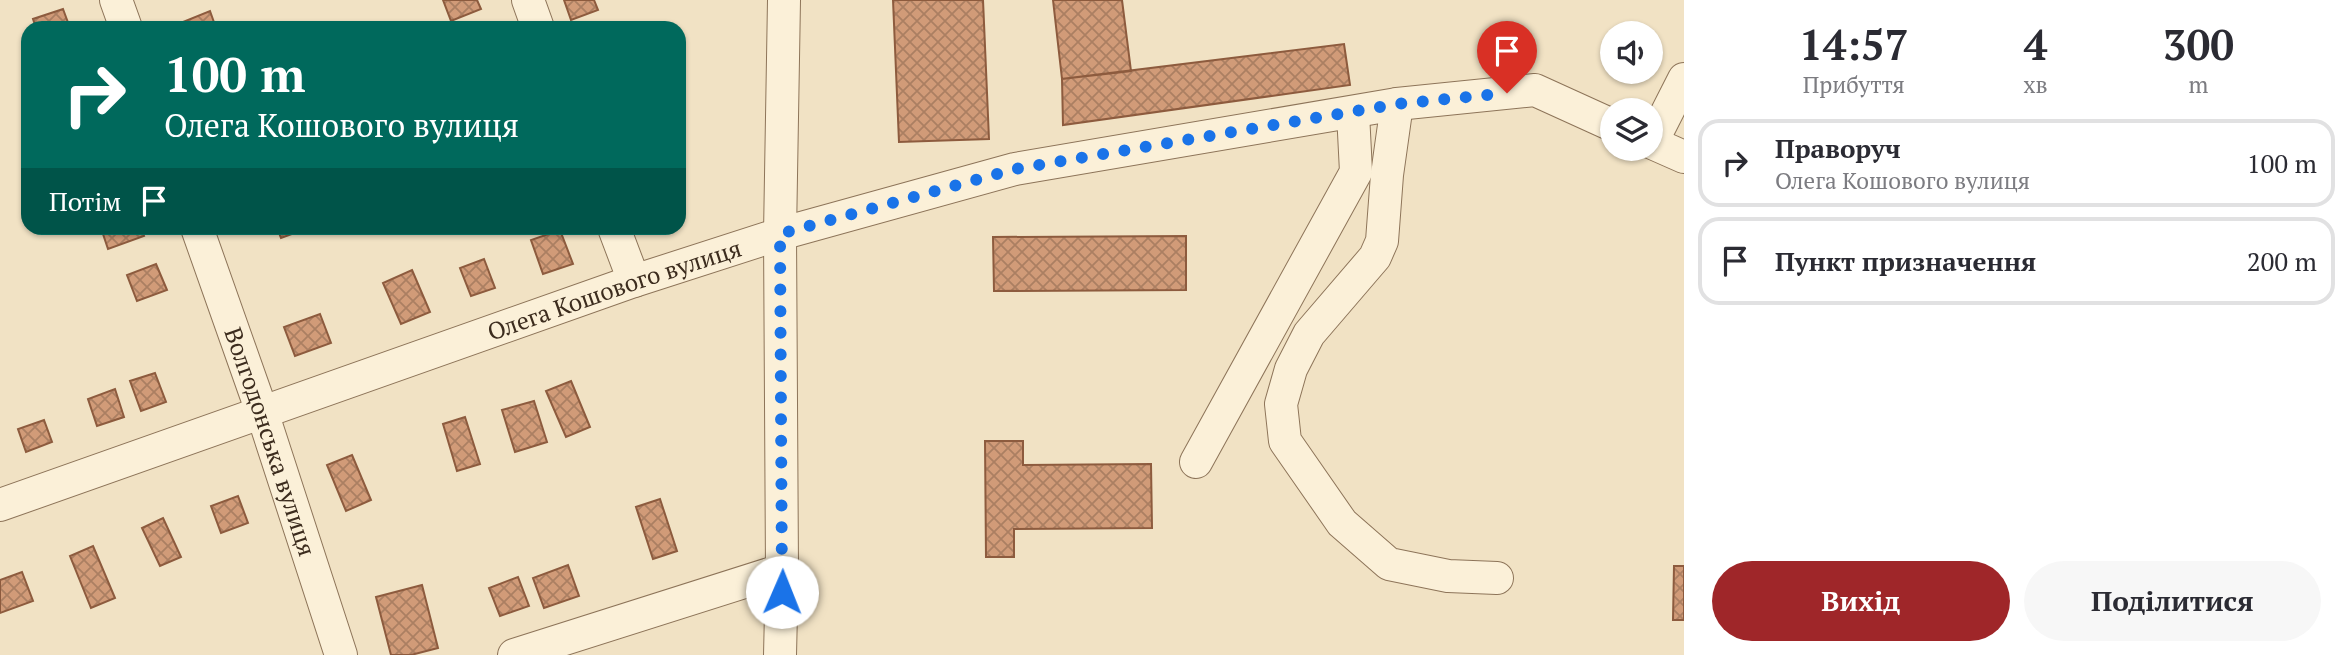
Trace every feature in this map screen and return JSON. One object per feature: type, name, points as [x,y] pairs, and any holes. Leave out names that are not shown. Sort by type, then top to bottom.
[{"type":"street","points":[[116,0],[124,21]]},
{"type":"street","points":[[528,0],[536,21]]},
{"type":"street","points":[[780,655],[780,234],[784,0]]},
{"type":"street","points":[[1663,119],[1684,79]]},
{"type":"street","name":"Олега Кошового вулиця","points":[[0,505],[634,281],[780,234],[1015,169],[1397,104],[1535,90],[1600,119]]},
{"type":"street","points":[[1397,104],[1387,175],[1382,241],[1376,257],[1309,334],[1291,369],[1281,404],[1285,442],[1342,523],[1389,564],[1448,576],[1497,578]]},
{"type":"street","points":[[1196,463],[1356,172],[1353,113]]},
{"type":"street","points":[[1663,147],[1684,157]]},
{"type":"street","name":"Волгодонська вулиця","points":[[199,235],[262,412],[341,655]]},
{"type":"street","points":[[617,235],[634,281]]},
{"type":"street","points":[[514,655],[782,570]]},
{"type":"building","points":[[443,0],[477,0],[481,9],[451,21]]},
{"type":"building","points":[[564,0],[594,0],[598,10],[571,20]]},
{"type":"building","points":[[893,0],[983,0],[989,139],[899,142]]},
{"type":"building","points":[[1053,0],[1122,0],[1131,71],[1062,79]]},
{"type":"building","points":[[63,9],[67,21],[34,21],[33,19]]},
{"type":"building","points":[[210,11],[214,21],[185,21]]},
{"type":"building","points":[[1344,44],[1350,85],[1063,125],[1062,79]]},
{"type":"building","points":[[103,235],[144,235],[144,236],[108,249]]},
{"type":"building","points":[[546,235],[562,235],[573,264],[543,274],[531,240]]},
{"type":"building","points":[[1186,236],[1186,290],[994,291],[993,237]]},
{"type":"building","points":[[484,259],[495,288],[471,296],[460,268]]},
{"type":"building","points":[[156,264],[167,290],[137,301],[127,275]]},
{"type":"building","points":[[412,270],[430,312],[401,324],[383,283]]},
{"type":"building","points":[[320,314],[331,343],[295,356],[284,327]]},
{"type":"building","points":[[155,373],[166,402],[141,411],[130,381]]},
{"type":"building","points":[[571,381],[590,427],[566,437],[546,391]]},
{"type":"building","points":[[115,389],[124,417],[97,426],[88,399]]},
{"type":"building","points":[[534,401],[547,442],[515,452],[502,410]]},
{"type":"building","points":[[465,417],[480,464],[457,471],[443,424]]},
{"type":"building","points":[[44,420],[52,442],[26,452],[18,429]]},
{"type":"building","points":[[985,441],[1023,441],[1023,465],[1151,464],[1152,528],[1014,529],[1014,557],[986,557]]},
{"type":"building","points":[[352,455],[371,500],[346,511],[327,465]]},
{"type":"building","points":[[238,496],[248,523],[221,533],[211,506]]},
{"type":"building","points":[[660,499],[677,551],[653,559],[636,507]]},
{"type":"building","points":[[163,518],[181,557],[160,566],[142,528]]},
{"type":"building","points":[[93,546],[115,598],[91,608],[70,556]]},
{"type":"building","points":[[568,565],[579,596],[544,608],[533,578]]},
{"type":"building","points":[[1674,566],[1684,566],[1684,620],[1673,620]]},
{"type":"building","points":[[22,572],[33,601],[0,613],[0,580]]},
{"type":"building","points":[[518,577],[529,606],[500,616],[489,588]]},
{"type":"building","points":[[422,585],[438,648],[411,655],[391,655],[376,597]]},
{"type":"route","points":[[782,592],[780,234],[1015,169],[1397,104],[1507,93]]}]
